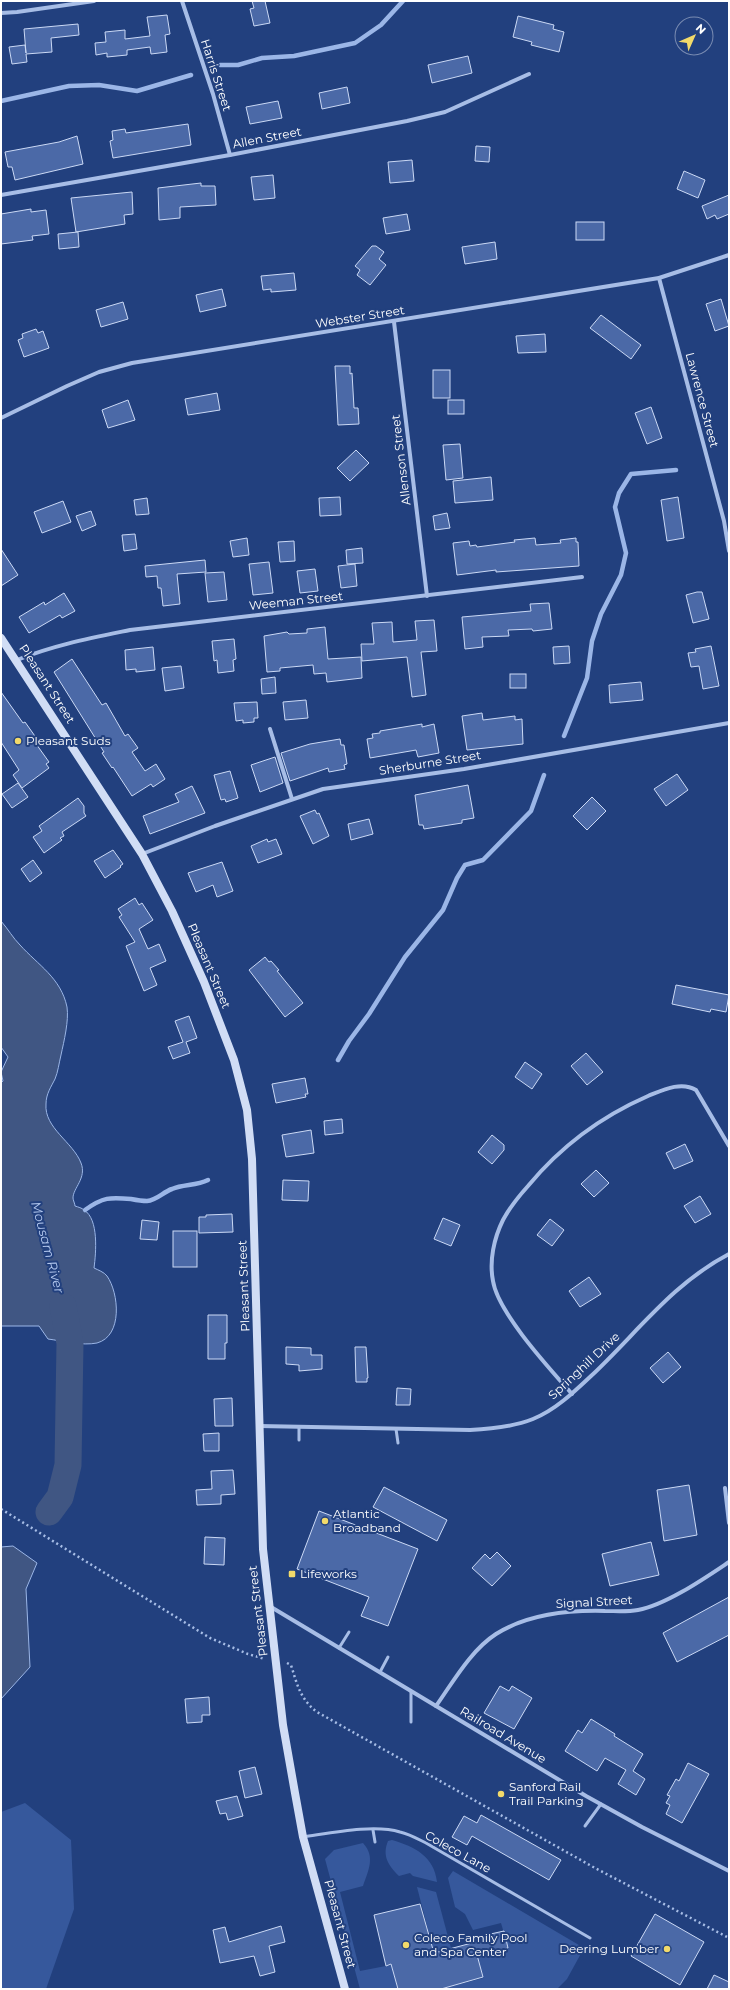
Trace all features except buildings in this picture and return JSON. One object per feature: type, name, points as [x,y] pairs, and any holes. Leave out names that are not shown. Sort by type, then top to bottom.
[{"type":"main road","name":"Pleasant Street","points":[[1,638],[17,660],[142,854],[172,911],[207,988],[234,1060],[247,1110],[252,1158],[254,1209],[263,1549],[271,1607],[283,1726],[303,1837],[345,1989]]},
{"type":"street","points":[[1,13],[94,1]]},
{"type":"street","name":"Harris Street","points":[[182,1],[213,94],[230,155]]},
{"type":"street","name":"Allen Street","points":[[1,195],[230,155],[407,121],[445,112],[529,74]]},
{"type":"street","name":"Webster Street","points":[[1,418],[99,372],[132,363],[394,322],[659,278],[729,255]]},
{"type":"street","name":"Lawrence Street","points":[[659,278],[724,521],[729,551]]},
{"type":"street","name":"Allenson Street","points":[[394,322],[427,596]]},
{"type":"street","points":[[724,521],[729,520]]},
{"type":"street","name":"Weeman Street","points":[[17,660],[40,650],[68,642],[130,630],[582,577]]},
{"type":"street","name":"Sherburne Street","points":[[142,854],[190,834],[323,789],[458,770],[729,723]]},
{"type":"street","points":[[270,729],[292,799]]},
{"type":"street","points":[[572,1394],[534,1350],[500,1300],[493,1282],[492,1262],[495,1242],[499,1229],[516,1199],[540,1170],[566,1145],[595,1124],[626,1106],[663,1090],[684,1086],[691,1087],[698,1093],[729,1146]]},
{"type":"street","name":"Springhill Drive","points":[[259,1426],[470,1430],[501,1428],[537,1417],[548,1412],[572,1394],[671,1296],[729,1254]]},
{"type":"street","points":[[725,1488],[729,1522]]},
{"type":"street","name":"Signal Street","points":[[436,1706],[484,1645],[496,1634],[534,1618],[559,1613],[622,1612],[648,1608],[704,1578],[729,1562]]},
{"type":"street","name":"Railroad Avenue","points":[[271,1607],[601,1804],[679,1847],[729,1871]]},
{"type":"lane","points":[[299,1427],[299,1440]]},
{"type":"lane","points":[[396,1429],[398,1443]]},
{"type":"lane","points":[[339,1648],[348,1632]]},
{"type":"lane","points":[[380,1672],[388,1657]]},
{"type":"lane","points":[[411,1691],[411,1722]]},
{"type":"lane","points":[[585,1826],[601,1804]]},
{"type":"lane","points":[[373,1830],[375,1842]]},
{"type":"lane","name":"Coleco Lane","points":[[303,1837],[373,1830],[400,1832],[426,1843],[590,1938]]},
{"type":"path","points":[[1,1509],[210,1638]]},
{"type":"path","points":[[316,1712],[595,1868],[729,1938]]},
{"type":"shaded area","points":[[25,1803],[71,1840],[74,1909],[46,1989],[1,1989],[1,1812]]},
{"type":"shaded area","points":[[392,1840],[416,1850],[428,1859],[432,1865],[437,1882],[413,1876],[410,1873],[399,1876],[389,1864],[386,1856],[386,1846],[388,1841]]},
{"type":"shaded area","points":[[363,1843],[369,1854],[370,1864],[363,1886],[340,1892],[360,1971],[391,1965],[398,1989],[360,1989],[325,1859],[334,1850]]},
{"type":"shaded area","points":[[453,1871],[584,1948],[567,1979],[557,1989],[441,1989],[483,1978],[477,1955],[508,1947],[501,1923],[473,1930],[465,1914],[455,1907],[448,1878]]},
{"type":"shaded area","points":[[417,1887],[436,1892],[451,1948],[434,1953]]},
{"type":"water","points":[[1,921],[17,942],[54,980],[60,988],[67,1007],[65,1037],[57,1073],[49,1091],[46,1104],[47,1113],[54,1128],[72,1148],[81,1163],[81,1178],[73,1200],[75,1206],[81,1208],[89,1214],[94,1228],[95,1237],[94,1268],[103,1272],[107,1276],[114,1293],[116,1303],[115,1323],[111,1332],[105,1339],[97,1343],[79,1344],[48,1339],[39,1326],[1,1326],[1,1083],[3,1081],[1,1072],[8,1057],[1,1047]]},
{"type":"water","points":[[13,1546],[37,1563],[26,1589],[30,1667],[1,1699],[1,1547]]},
{"type":"waterway","points":[[220,65],[238,65],[262,58],[294,56],[355,43],[381,25],[403,1]]},
{"type":"waterway","points":[[1,101],[69,86],[99,85],[137,91],[191,75]]},
{"type":"waterway","points":[[564,736],[587,678],[592,641],[601,614],[621,575],[626,553],[615,507],[619,493],[631,474],[676,470]]},
{"type":"waterway","points":[[338,1060],[405,957],[443,910],[457,878],[465,865],[483,860],[531,811],[544,775]]},
{"type":"waterway","points":[[85,1210],[102,1200],[112,1198],[147,1201],[157,1198],[172,1189],[208,1180]]},
{"type":"waterway","name":"Mousam River","points":[[49,1512],[60,1497],[68,1465],[70,1343],[63,1306]]},
{"type":"place","name":"Pleasant Suds","points":[[18,741]]},
{"type":"place","name":"Atlantic Broadband","points":[[325,1521]]},
{"type":"place","name":"Lifeworks","points":[[292,1574]]},
{"type":"place","name":"Sanford Rail Trail Parking","points":[[501,1794]]},
{"type":"place","name":"Coleco Family Pool and Spa Center","points":[[406,1945]]},
{"type":"place","name":"Deering Lumber","points":[[667,1949]]}]
